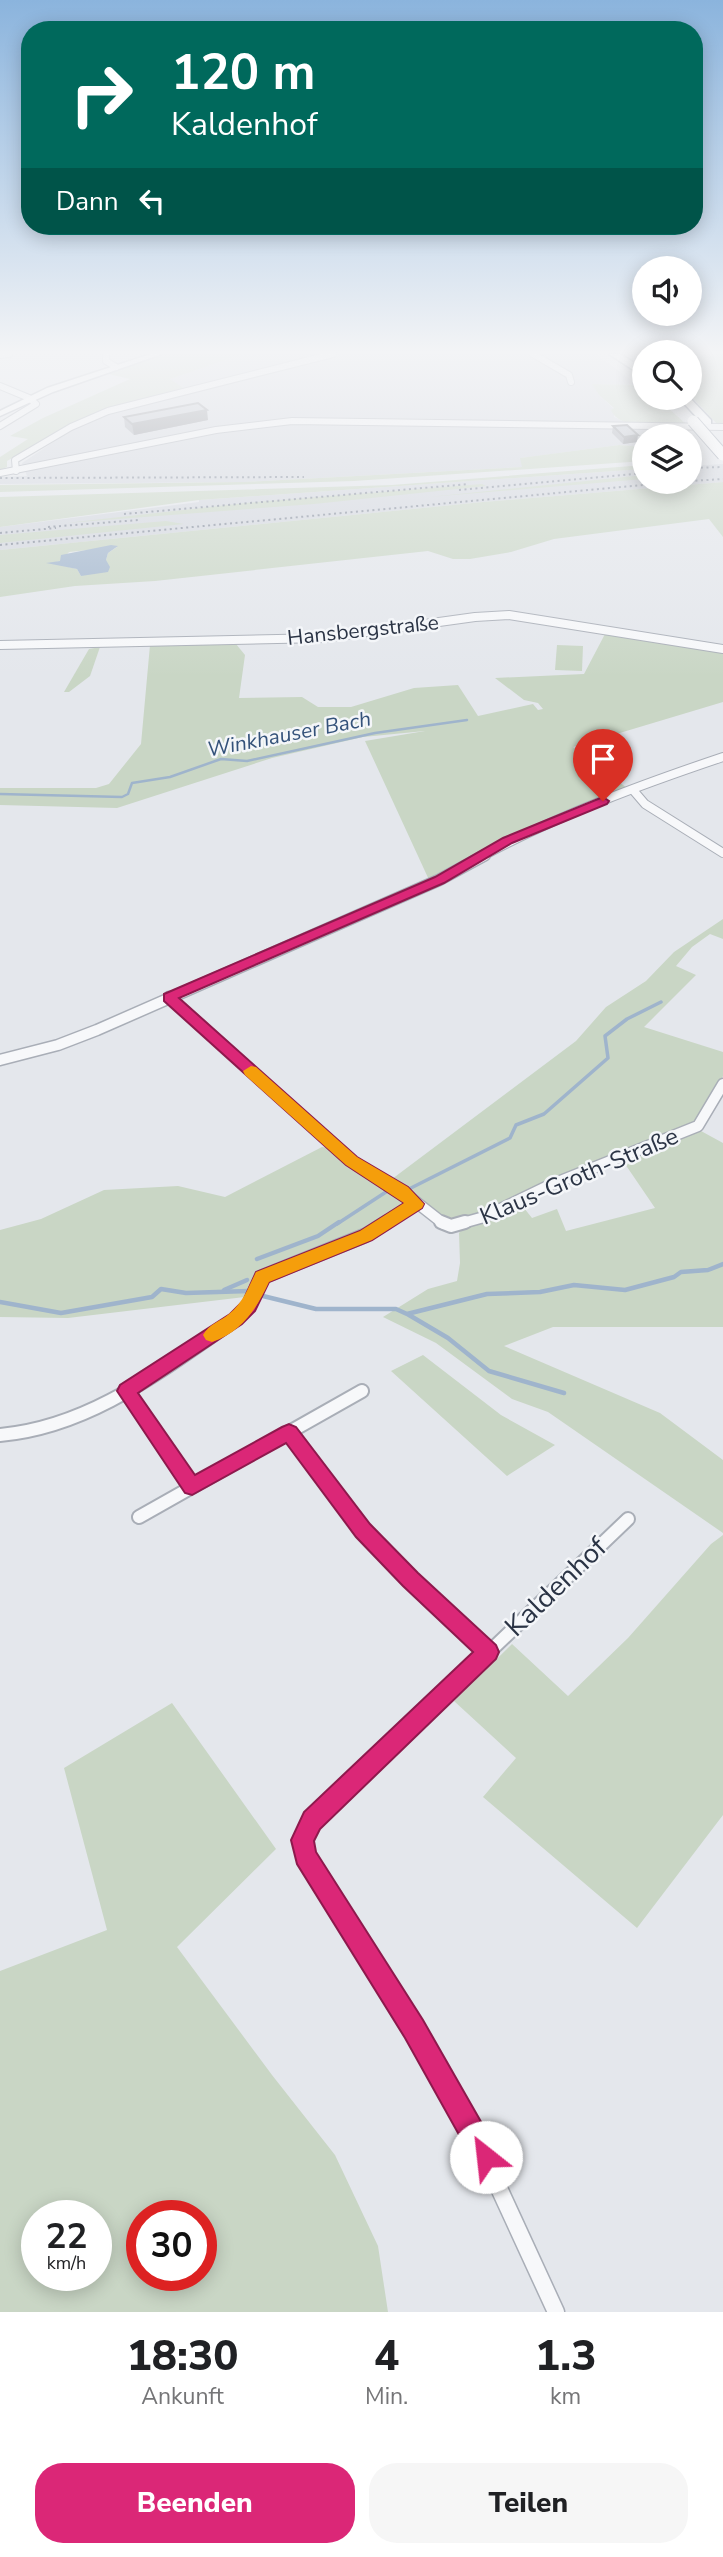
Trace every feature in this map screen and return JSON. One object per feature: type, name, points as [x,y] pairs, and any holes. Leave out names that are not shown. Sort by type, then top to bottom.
[{"type":"street","points":[[15,462],[16,471]]},
{"type":"street","points":[[0,473],[60,462]]},
{"type":"street","name":"Hansbergstraße","points":[[0,645],[324,638],[475,617],[509,615],[723,649]]},
{"type":"street","points":[[0,1060],[75,1039],[432,884],[533,829],[723,757]]},
{"type":"street","points":[[633,790],[645,804],[723,853]]},
{"type":"street","name":"Klaus-Groth-Straße","points":[[169,997],[352,1161],[402,1191],[447,1225],[457,1226],[475,1220],[548,1186],[698,1126],[723,1084]]},
{"type":"street","points":[[0,1435],[34,1432],[64,1424],[126,1391],[236,1319],[256,1294],[262,1277],[366,1235],[416,1204]]},
{"type":"street","points":[[126,1391],[192,1487]]},
{"type":"street","points":[[139,1517],[362,1391]]},
{"type":"street","points":[[289,1432],[363,1531],[410,1580],[488,1652]]},
{"type":"street","name":"Kaldenhof","points":[[556,2312],[486,2157],[414,2029],[306,1856],[302,1840],[312,1821],[628,1518]]},
{"type":"shaded area","points":[[24,462],[522,462],[523,467],[243,482],[0,484],[0,477],[27,476]]},
{"type":"shaded area","points":[[723,464],[723,482],[702,484],[702,465]]},
{"type":"shaded area","points":[[632,470],[632,490],[0,550],[0,527],[199,500]]},
{"type":"green space","points":[[0,462],[7,462],[7,467],[0,470]]},
{"type":"green space","points":[[521,462],[631,462],[354,481],[0,492],[0,485],[243,482],[522,467]]},
{"type":"green space","points":[[632,466],[632,470],[199,500],[0,527],[0,497],[392,485]]},
{"type":"green space","points":[[632,476],[632,480],[429,497]]},
{"type":"green space","points":[[723,482],[723,537],[709,519],[554,539],[511,552],[470,559],[453,559],[428,551],[155,581],[75,586],[0,597],[0,550],[632,490],[632,494],[702,494],[702,484]],"holes":[[[117,547],[108,553],[106,560],[81,576],[77,569],[52,563],[61,561],[69,552]]]},
{"type":"green space","points":[[482,484],[486,486],[314,504],[66,523],[246,503]]},
{"type":"green space","points":[[166,521],[184,524],[0,543],[0,535]]},
{"type":"green space","points":[[605,634],[723,653],[723,702],[573,747],[627,788],[531,827],[430,882],[365,741],[425,731],[363,737],[272,758],[117,808],[0,805],[0,788],[96,788],[109,784],[141,744],[150,645],[236,644],[245,655],[239,698],[302,697],[318,707],[351,707],[414,688],[458,685],[478,716],[533,704],[538,710],[543,709],[538,703],[524,700],[495,678],[584,674]]},
{"type":"green space","points":[[557,645],[583,646],[582,671],[555,670]]},
{"type":"green space","points":[[100,647],[90,676],[69,692],[64,692],[89,649]]},
{"type":"green space","points":[[723,919],[723,939],[710,934],[692,947],[676,966],[696,975],[644,1027],[723,1052],[723,1076],[702,1117],[693,1126],[465,1221],[441,1220],[415,1199],[365,1232],[262,1276],[253,1296],[68,1318],[0,1317],[0,1230],[41,1219],[104,1190],[178,1186],[225,1197],[322,1147],[330,1148],[384,1185],[576,1041],[606,1007],[646,981],[674,952]]},
{"type":"green space","points":[[696,1131],[723,1143],[723,1327],[553,1327],[504,1346],[660,1413],[723,1460],[723,1533],[548,1412],[512,1399],[436,1343],[383,1317],[428,1289],[457,1281],[460,1263],[459,1233],[463,1228],[520,1203],[532,1218],[557,1209],[566,1231],[655,1208],[623,1161]]},
{"type":"green space","points":[[423,1355],[501,1415],[555,1445],[507,1476],[391,1371]]},
{"type":"green space","points":[[723,1535],[723,1815],[637,1928],[483,1797],[516,1758],[454,1701],[512,1644],[568,1696],[628,1638],[711,1544]]},
{"type":"green space","points":[[172,1703],[276,1849],[177,1947],[335,2155],[378,2246],[388,2312],[0,2312],[0,1971],[107,1930],[64,1768]]},
{"type":"water","points":[[118,546],[108,553],[108,572],[81,576],[77,569],[46,563],[60,561],[61,555]]},
{"type":"waterway","name":"Winkhauser Bach","points":[[0,794],[122,797],[128,794],[132,783],[170,777],[221,759],[247,761],[375,733],[467,720]]},
{"type":"waterway","points":[[407,1190],[510,1138],[516,1125],[544,1114],[608,1058],[605,1036],[627,1019],[661,1002]]},
{"type":"waterway","points":[[337,1224],[389,1190]]},
{"type":"waterway","points":[[257,1259],[318,1236],[339,1222]]},
{"type":"waterway","points":[[263,1296],[316,1309],[396,1309],[407,1314],[487,1294],[540,1292],[574,1285],[625,1290],[674,1277],[681,1272],[708,1270],[723,1264]]},
{"type":"waterway","points":[[224,1290],[247,1280]]},
{"type":"waterway","points":[[0,1302],[61,1313],[152,1297],[161,1289],[186,1293],[249,1291]]},
{"type":"waterway","points":[[409,1315],[448,1338],[489,1371],[564,1393]]},
{"type":"railway","points":[[702,468],[723,467]]},
{"type":"railway","points":[[459,490],[632,474]]},
{"type":"railway","points":[[0,478],[304,477]]},
{"type":"railway","points":[[702,480],[723,479]]},
{"type":"railway","points":[[124,514],[469,484]]},
{"type":"railway","points":[[0,545],[632,486]]},
{"type":"railway","points":[[48,527],[139,520]]},
{"type":"railway","points":[[0,533],[56,528]]},
{"type":"slow traffic","points":[[212,1335],[236,1319],[249,1306],[262,1277],[366,1235],[416,1204],[402,1191],[352,1161],[332,1145],[251,1071]]},
{"type":"route","points":[[486,2157],[414,2029],[306,1856],[302,1840],[304,1831],[312,1821],[488,1652],[410,1580],[363,1531],[289,1432],[192,1487],[126,1391],[236,1319],[249,1306],[262,1277],[366,1235],[416,1204],[402,1191],[352,1161],[332,1145],[169,997],[439,880],[508,841],[603,801]]}]
